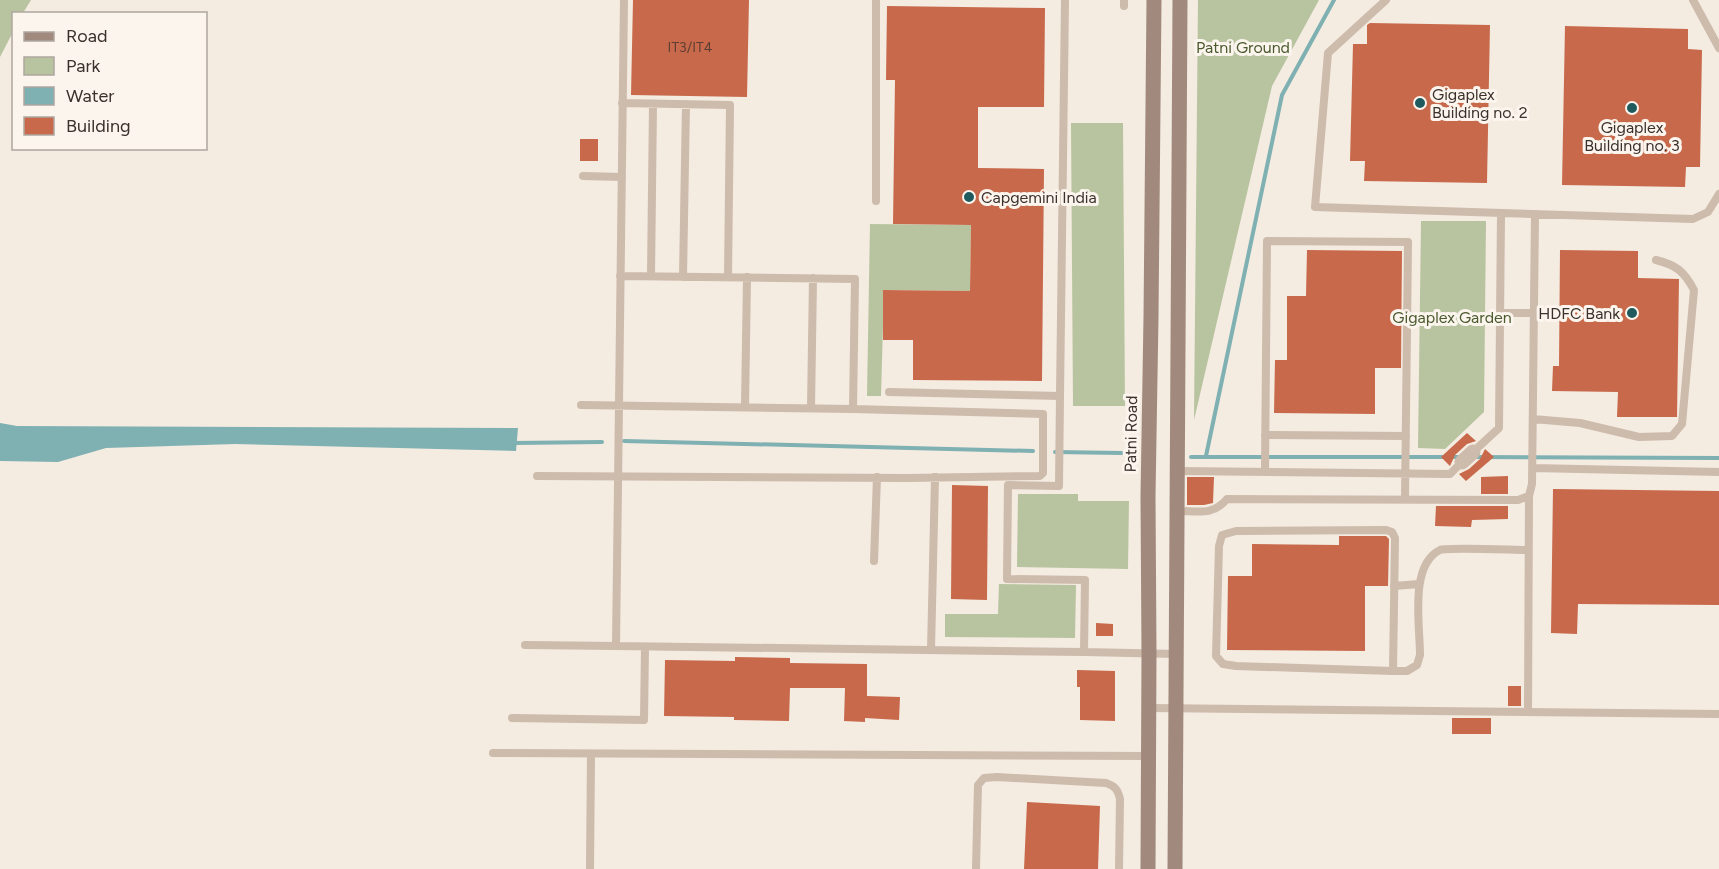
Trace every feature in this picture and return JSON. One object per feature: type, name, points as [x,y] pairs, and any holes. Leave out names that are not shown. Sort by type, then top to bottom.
[{"type":"main road","name":"Patni Road","points":[[1148,869],[1148,496],[1154,0]]},
{"type":"main road","points":[[1175,869],[1180,0]]},
{"type":"lane","points":[[616,646],[624,0]]},
{"type":"lane","points":[[876,0],[876,201]]},
{"type":"lane","points":[[1065,0],[1059,486],[1008,485],[1007,579],[1085,580],[1084,652]]},
{"type":"lane","points":[[1386,0],[1328,53],[1315,207],[1693,219],[1708,212],[1719,194]]},
{"type":"lane","points":[[1693,0],[1719,48]]},
{"type":"lane","points":[[622,103],[730,105],[728,277]]},
{"type":"lane","points":[[651,276],[653,104]]},
{"type":"lane","points":[[683,277],[686,104]]},
{"type":"lane","points":[[584,176],[621,177]]},
{"type":"lane","points":[[1178,471],[1406,469],[1450,474],[1498,428],[1501,214]]},
{"type":"lane","points":[[1528,712],[1528,496],[1532,484],[1533,468],[1535,214]]},
{"type":"lane","points":[[1265,472],[1267,241],[1408,242],[1405,499]]},
{"type":"lane","points":[[1533,419],[1580,423],[1640,436],[1672,436],[1682,424],[1694,290],[1687,277],[1672,264],[1656,260]]},
{"type":"lane","points":[[620,276],[855,279],[853,409]]},
{"type":"lane","points":[[746,407],[747,277]]},
{"type":"lane","points":[[811,408],[813,278]]},
{"type":"lane","points":[[1500,312],[1534,313]]},
{"type":"lane","points":[[889,392],[1060,396]]},
{"type":"lane","points":[[580,405],[853,409],[1043,414],[1060,417]]},
{"type":"lane","points":[[537,476],[1040,476],[1044,466],[1043,414]]},
{"type":"lane","points":[[1265,435],[1406,436]]},
{"type":"lane","points":[[1533,468],[1719,472]]},
{"type":"lane","points":[[874,561],[877,477]]},
{"type":"lane","points":[[930,650],[935,477]]},
{"type":"lane","points":[[1178,511],[1210,511],[1219,508],[1227,499],[1518,500],[1528,496]]},
{"type":"lane","points":[[1393,671],[1395,538],[1392,532],[1386,530],[1236,531],[1222,535],[1218,546],[1216,656],[1223,664],[1236,666],[1393,671],[1407,671],[1417,665],[1420,654],[1419,584],[1426,561],[1441,549],[1528,550]]},
{"type":"lane","points":[[1394,586],[1419,584]]},
{"type":"lane","points":[[525,645],[1177,654]]},
{"type":"lane","points":[[512,718],[644,720],[645,646]]},
{"type":"lane","points":[[1149,708],[1719,714]]},
{"type":"lane","points":[[493,753],[1149,756]]},
{"type":"lane","points":[[590,869],[591,754]]},
{"type":"lane","points":[[976,869],[978,785],[984,778],[997,777],[1113,785],[1119,792],[1120,799],[1119,869]]},
{"type":"green space","points":[[0,0],[31,0],[24,12],[12,12],[12,34],[0,57]]},
{"type":"green space","name":"Patni Ground","points":[[1198,0],[1319,0],[1272,86],[1194,420]]},
{"type":"green space","points":[[1071,123],[1123,123],[1125,406],[1073,406]]},
{"type":"green space","name":"Gigaplex Garden","points":[[1421,221],[1486,221],[1484,412],[1445,449],[1418,448]]},
{"type":"green space","points":[[870,224],[971,225],[970,291],[884,290],[881,396],[867,396]]},
{"type":"green space","points":[[1018,494],[1078,494],[1078,501],[1129,501],[1128,569],[1017,567]]},
{"type":"green space","points":[[999,584],[1076,585],[1075,638],[945,637],[945,614],[998,614]]},
{"type":"water","points":[[0,423],[17,426],[518,428],[516,451],[235,444],[106,448],[58,462],[0,461]]},
{"type":"building","points":[[633,0],[749,0],[747,97],[631,95]]},
{"type":"building","name":"Capgemini India","points":[[887,6],[1045,8],[1044,107],[978,107],[978,168],[1044,169],[1042,381],[913,380],[913,340],[883,340],[883,290],[970,291],[971,225],[893,224],[895,80],[886,80]]},
{"type":"building","name":"Gigaplex Building no. 2","points":[[1370,23],[1490,25],[1487,183],[1364,181],[1365,161],[1350,161],[1353,44],[1367,44],[1367,25]]},
{"type":"building","name":"Gigaplex Building no. 3","points":[[1565,26],[1688,29],[1688,49],[1702,50],[1700,167],[1686,167],[1685,187],[1562,185]]},
{"type":"building","points":[[580,139],[598,139],[598,161],[580,161]]},
{"type":"building","points":[[1307,250],[1402,251],[1401,368],[1375,368],[1375,414],[1274,413],[1275,360],[1287,360],[1287,296],[1306,296]]},
{"type":"building","points":[[1560,250],[1638,251],[1638,278],[1679,279],[1677,417],[1617,417],[1618,392],[1552,391],[1553,366],[1559,366]]},
{"type":"building","points":[[1467,433],[1476,441],[1467,444],[1455,455],[1450,466],[1441,457]]},
{"type":"building","points":[[1485,449],[1494,457],[1466,481],[1459,474],[1480,459]]},
{"type":"building","points":[[1508,476],[1508,494],[1481,494],[1481,477]]},
{"type":"building","points":[[1187,477],[1214,477],[1213,503],[1187,505]]},
{"type":"building","points":[[952,485],[988,486],[987,600],[951,599]]},
{"type":"building","points":[[1553,489],[1719,491],[1719,605],[1578,604],[1577,634],[1551,633]]},
{"type":"building","points":[[1436,506],[1508,506],[1508,519],[1472,520],[1471,527],[1435,526]]},
{"type":"building","points":[[1339,536],[1386,536],[1389,539],[1388,586],[1365,586],[1365,651],[1227,650],[1228,576],[1252,576],[1252,544],[1339,545]]},
{"type":"building","points":[[1096,623],[1113,624],[1113,636],[1096,636]]},
{"type":"building","points":[[735,657],[790,658],[790,663],[867,664],[867,696],[900,697],[899,720],[865,718],[865,722],[844,721],[845,688],[790,688],[789,721],[664,716],[665,660],[735,661]]},
{"type":"building","points":[[1077,670],[1115,671],[1115,721],[1080,720],[1080,687],[1077,687]]},
{"type":"building","points":[[1508,686],[1521,686],[1521,706],[1508,706]]},
{"type":"building","points":[[1452,718],[1491,718],[1491,734],[1452,734]]},
{"type":"building","points":[[1027,802],[1100,806],[1098,869],[1024,869]]},
{"type":"waterway","points":[[1206,456],[1282,95],[1334,0]]},
{"type":"waterway","points":[[624,441],[1033,451]]},
{"type":"waterway","points":[[513,443],[602,442]]},
{"type":"waterway","points":[[1055,452],[1122,453]]},
{"type":"waterway","points":[[1191,457],[1460,457]]},
{"type":"waterway","points":[[1474,457],[1719,458]]},
{"type":"place","name":"Gigaplex Building no. 2","points":[[1420,103]]},
{"type":"place","name":"Gigaplex Building no. 3","points":[[1632,108]]},
{"type":"place","name":"Capgemini India","points":[[969,197]]},
{"type":"place","name":"HDFC Bank","points":[[1632,313]]}]
